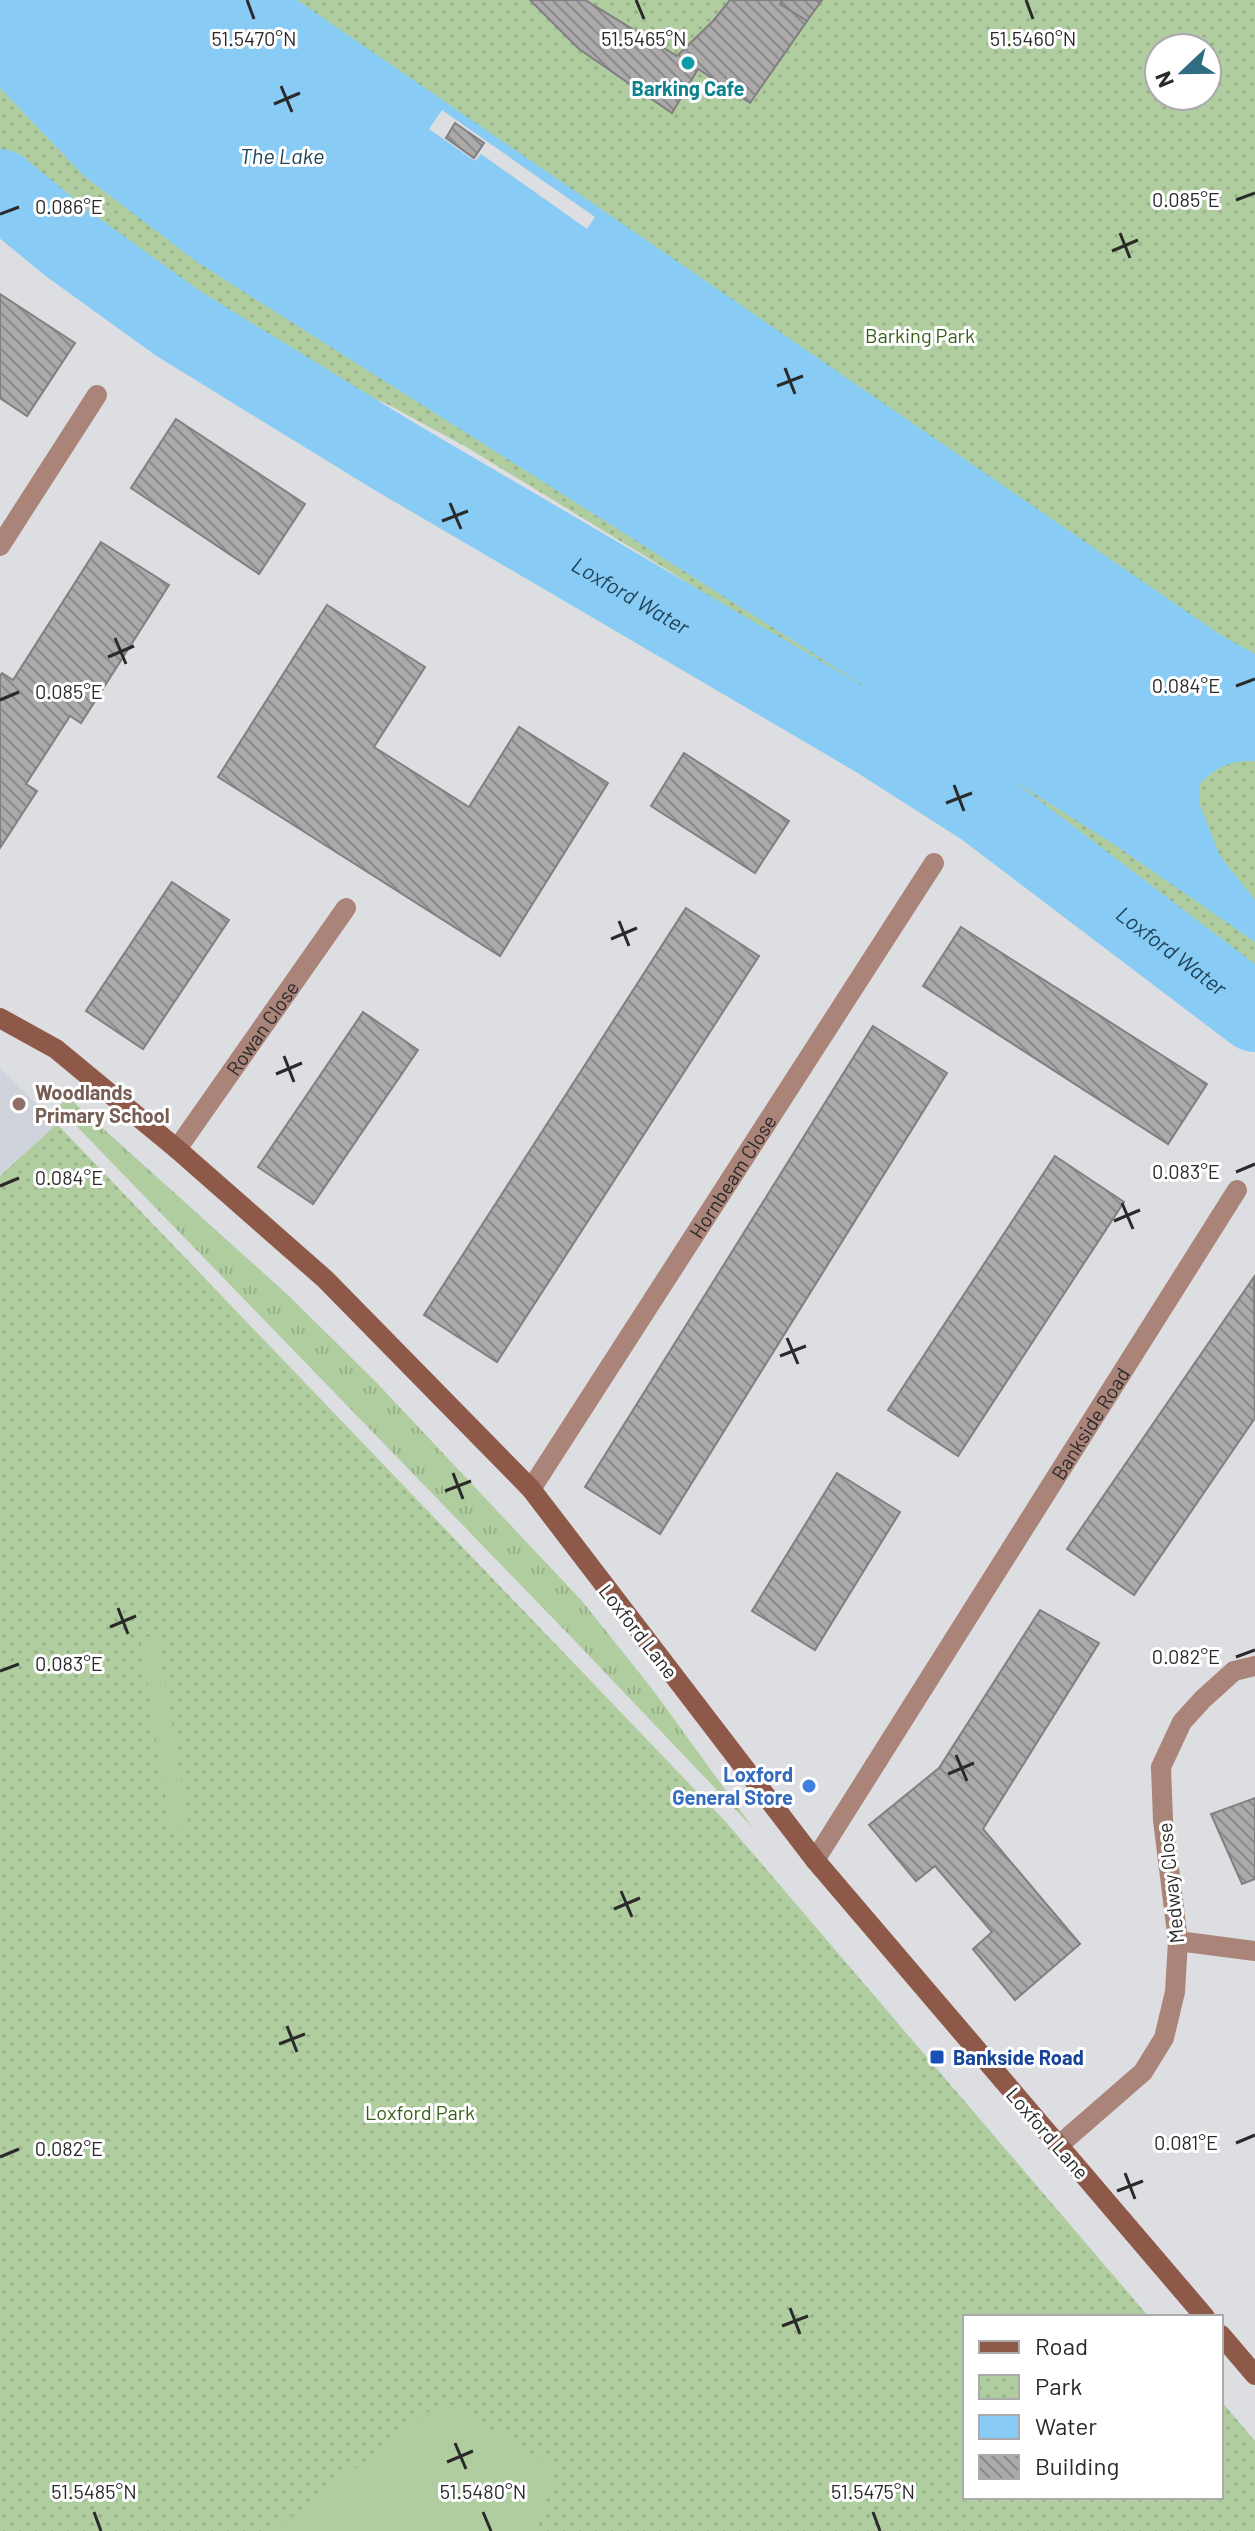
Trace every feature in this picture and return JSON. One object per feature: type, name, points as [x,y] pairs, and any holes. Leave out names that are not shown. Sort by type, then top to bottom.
[{"type":"street","points":[[0,546],[97,395]]},
{"type":"street","name":"Hornbeam Close","points":[[531,1489],[934,863]]},
{"type":"street","name":"Rowan Close","points":[[177,1149],[346,908]]},
{"type":"street","name":"Loxford Lane","points":[[0,1018],[56,1049],[177,1149],[325,1279],[531,1489],[815,1860],[1203,2315]]},
{"type":"street","name":"Bankside Road","points":[[815,1860],[1237,1190]]},
{"type":"street","name":"Medway Close","points":[[1058,2146],[1143,2072],[1164,2038],[1175,1992],[1178,1941],[1163,1820],[1161,1767],[1182,1722],[1203,1699],[1234,1671],[1255,1666]]},
{"type":"street","points":[[1178,1941],[1255,1951]]},
{"type":"street","points":[[1223,2337],[1255,2375]]},
{"type":"shaded area","name":"Woodlands Primary School","points":[[0,1068],[57,1124],[0,1176]]},
{"type":"green space","name":"Barking Park","points":[[0,0],[1255,0],[1255,981],[1075,840],[666,569],[468,448],[387,404],[265,350],[165,295],[95,251],[0,171]]},
{"type":"green space","points":[[68,1097],[289,1296],[377,1383],[582,1601],[653,1690],[753,1828],[58,1107]]},
{"type":"green space","name":"Loxford Park","points":[[57,1124],[725,1821],[1147,2315],[963,2315],[963,2499],[1223,2499],[1223,2403],[1255,2441],[1255,2531],[0,2531],[0,1176]]},
{"type":"green space","points":[[157,1635],[189,1828],[171,1831],[140,1638]]},
{"type":"green space","points":[[444,2400],[557,2469],[537,2531],[273,2531]]},
{"type":"water","name":"The Lake","points":[[0,0],[297,0],[1222,636],[1255,654],[1255,761],[1231,763],[1211,774],[1199,785],[1199,803],[1220,856],[1255,900],[1255,942],[1115,845],[197,262],[84,176],[0,88]]},
{"type":"pier","points":[[442,110],[595,217],[587,229],[481,154],[475,161],[429,129]]},
{"type":"building","name":"Barking Cafe","points":[[530,0],[585,0],[677,56],[730,0],[783,0],[780,4],[807,21],[750,103],[698,69],[672,113],[579,49]]},
{"type":"building","points":[[783,0],[822,0],[807,21],[780,4]]},
{"type":"building","points":[[455,123],[484,143],[474,158],[446,138]]},
{"type":"building","points":[[0,294],[75,343],[27,416],[0,398]]},
{"type":"building","points":[[176,419],[305,504],[259,574],[131,488]]},
{"type":"building","points":[[101,542],[169,585],[81,723],[70,716],[26,784],[37,791],[0,848],[0,676],[2,673],[13,680]]},
{"type":"building","points":[[327,605],[425,667],[374,747],[469,807],[519,727],[608,783],[500,956],[218,777]]},
{"type":"building","points":[[684,753],[789,821],[755,873],[651,806]]},
{"type":"building","points":[[172,882],[229,920],[143,1049],[86,1011]]},
{"type":"building","points":[[686,908],[759,956],[497,1362],[424,1315]]},
{"type":"building","points":[[961,927],[1207,1084],[1168,1144],[923,986]]},
{"type":"building","points":[[363,1012],[418,1050],[313,1204],[258,1167]]},
{"type":"building","points":[[873,1026],[947,1073],[660,1534],[585,1487]]},
{"type":"building","points":[[1055,1156],[1124,1202],[958,1456],[888,1410]]},
{"type":"building","points":[[1254,1277],[1255,1418],[1134,1595],[1067,1549]]},
{"type":"building","points":[[837,1473],[900,1512],[815,1650],[752,1611]]},
{"type":"building","points":[[1040,1610],[1099,1643],[983,1829],[1080,1944],[1015,2000],[973,1949],[992,1932],[935,1866],[916,1881],[869,1825],[939,1768]]},
{"type":"building","points":[[1255,1798],[1255,1879],[1242,1884],[1211,1814]]},
{"type":"waterway","name":"Loxford Water","points":[[0,188],[68,244],[179,324],[392,455],[877,739],[982,806],[1255,1013]]},
{"type":"place","name":"Barking Cafe","points":[[688,63]]},
{"type":"place","name":"Woodlands Primary School","points":[[19,1104]]},
{"type":"place","name":"Loxford General Store","points":[[809,1786]]},
{"type":"place","name":"Bankside Road","points":[[937,2057]]}]
